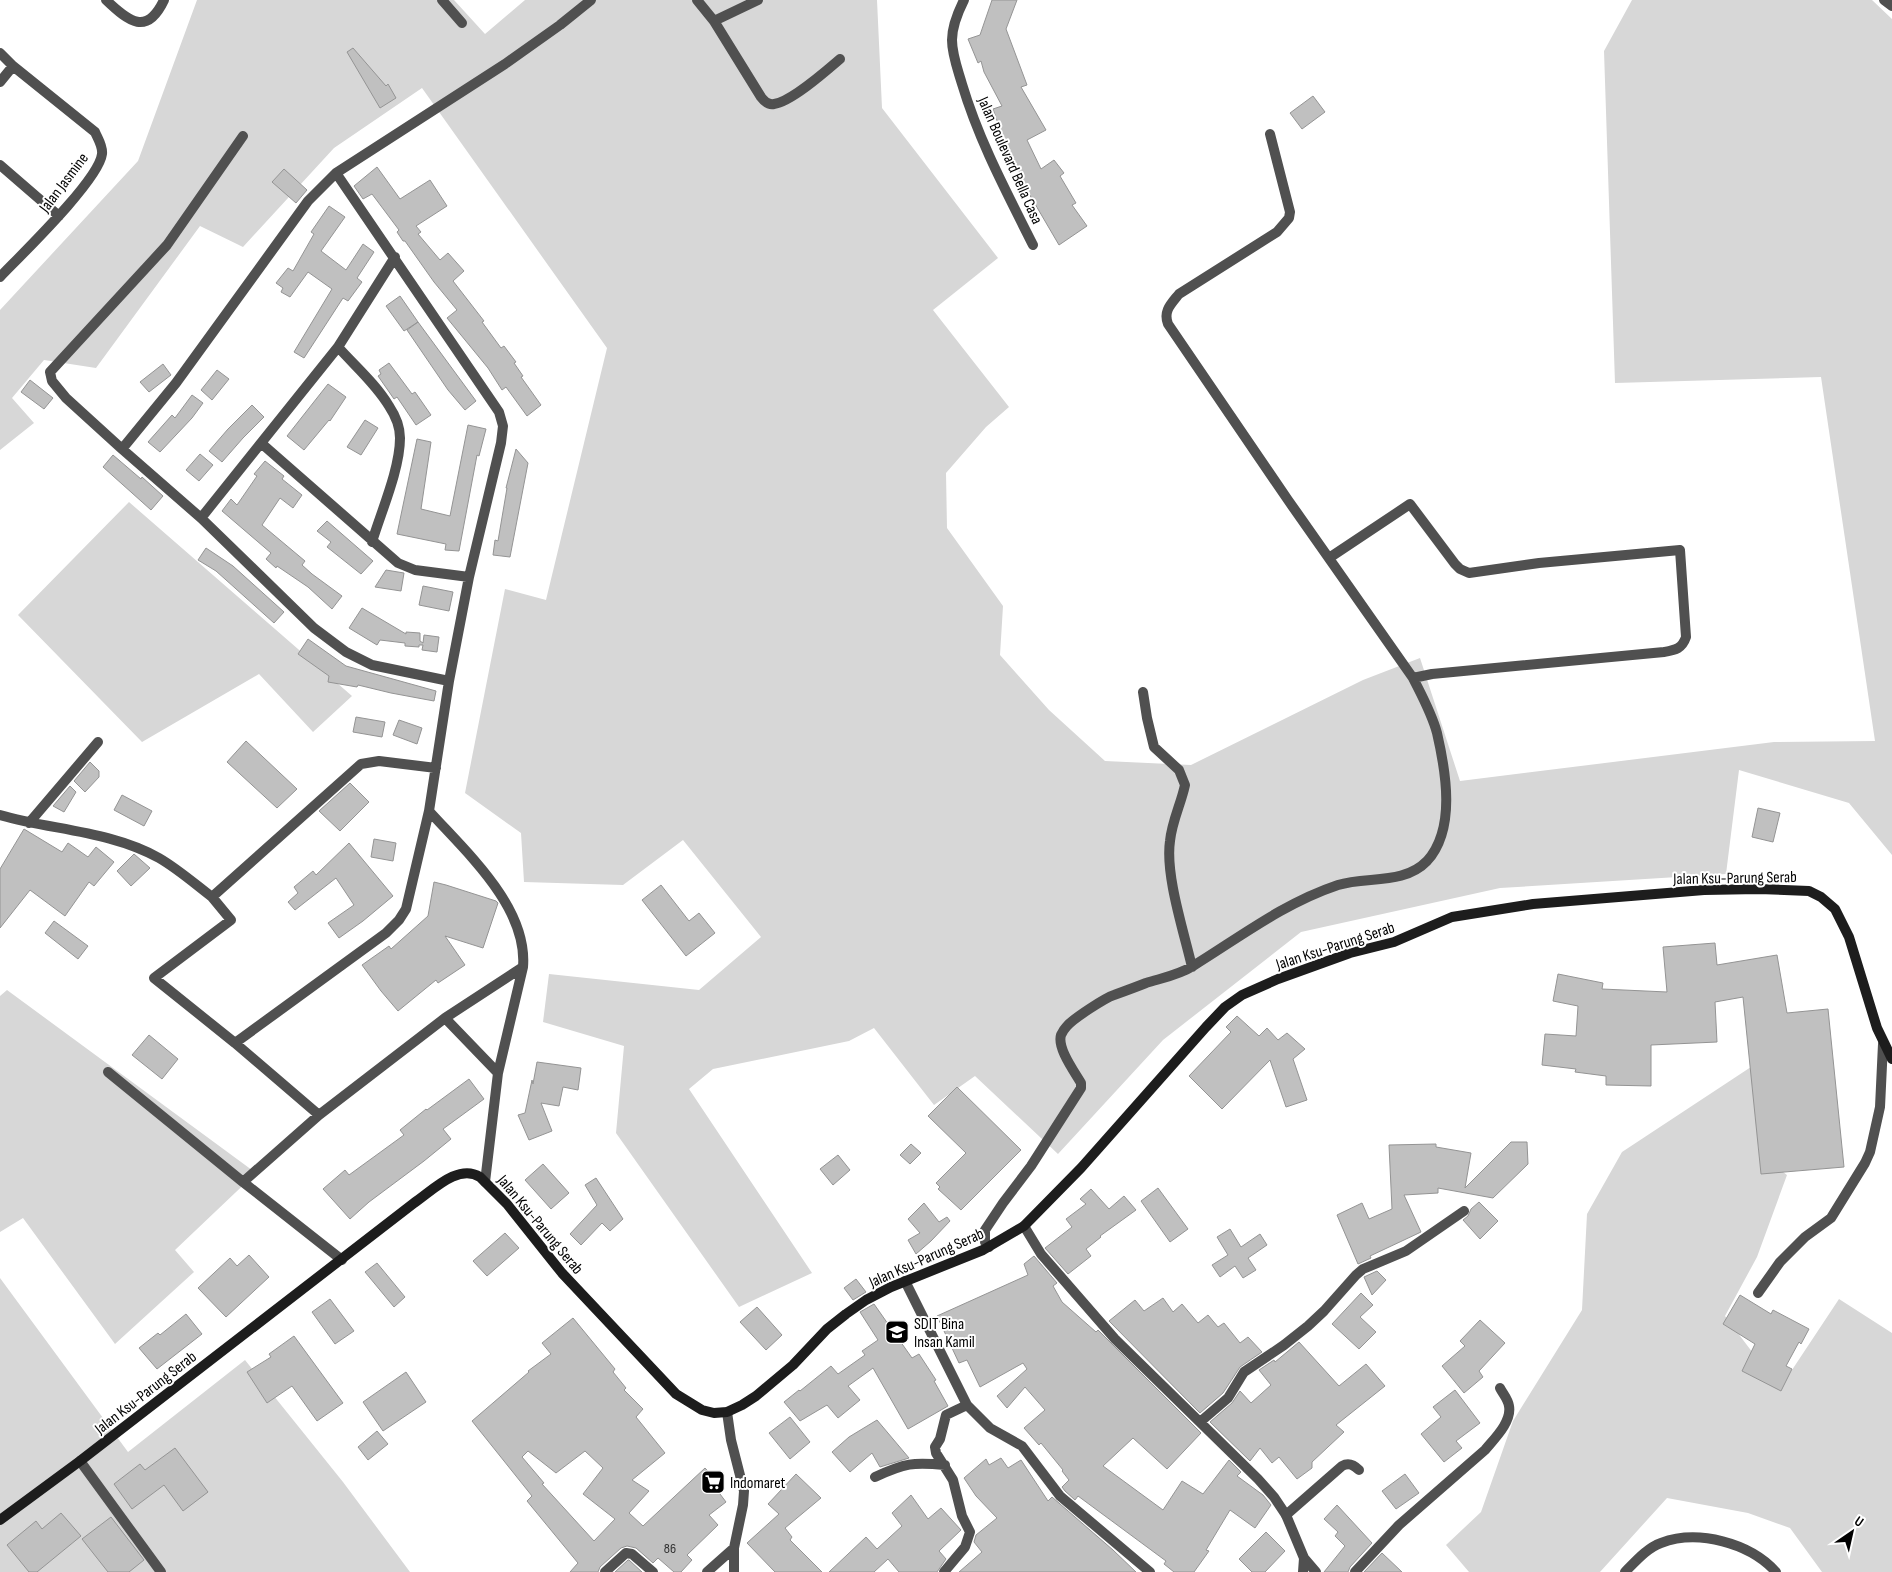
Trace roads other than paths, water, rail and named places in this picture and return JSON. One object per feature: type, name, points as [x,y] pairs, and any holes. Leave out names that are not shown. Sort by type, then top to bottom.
[{"type":"street","points":[[106,0],[133,21],[146,22],[158,12],[164,0]]},
{"type":"street","points":[[442,0],[462,23]]},
{"type":"street","points":[[122,449],[176,383],[308,201],[336,173],[505,64],[592,0]]},
{"type":"street","points":[[697,0],[714,21],[761,97],[768,103],[777,103],[804,89],[840,59]]},
{"type":"street","points":[[714,21],[758,0]]},
{"type":"street","name":"Jalan Boulevard Bella Casa","points":[[964,0],[952,30],[955,62],[968,106],[990,158],[1033,246]]},
{"type":"street","points":[[1884,0],[1892,6]]},
{"type":"street","name":"Jalan Jasmine","points":[[0,53],[13,66],[95,132],[101,144],[102,153],[96,169],[59,216],[0,277]]},
{"type":"street","points":[[0,82],[13,66]]},
{"type":"street","points":[[989,1247],[985,1242],[985,1230],[1031,1166],[1081,1088],[1081,1083],[1060,1046],[1060,1036],[1066,1026],[1109,996],[1192,967],[1254,925],[1318,893],[1340,884],[1408,875],[1427,861],[1434,852],[1443,832],[1446,820],[1446,794],[1437,732],[1426,702],[1413,678],[1168,324],[1166,318],[1168,307],[1179,294],[1277,232],[1289,218],[1290,212],[1270,134]]},
{"type":"street","points":[[243,136],[167,245],[50,372],[52,381],[66,398],[201,518],[314,628],[346,652],[372,665],[449,682]]},
{"type":"street","points":[[0,165],[59,216]]},
{"type":"street","points":[[235,1043],[386,933],[399,920],[406,909],[429,812],[449,682],[469,578],[501,443],[502,420],[499,412],[336,173]]},
{"type":"street","points":[[201,518],[338,347],[395,257]]},
{"type":"street","points":[[338,347],[382,396],[399,428],[400,437],[396,465],[372,542]]},
{"type":"street","points":[[261,443],[390,558],[407,568],[469,578]]},
{"type":"street","points":[[1329,558],[1410,504],[1455,564],[1470,572],[1539,563],[1680,550],[1686,637],[1684,643],[1678,649],[1519,667],[1432,674],[1413,678]]},
{"type":"street","points":[[1144,692],[1147,718],[1154,747],[1179,770],[1185,785],[1173,825],[1168,852],[1192,967]]},
{"type":"street","points":[[29,823],[98,742]]},
{"type":"street","points":[[212,897],[360,764],[379,761],[436,768]]},
{"type":"street","points":[[429,812],[500,892],[514,919],[524,954],[523,967],[498,1073],[485,1182]]},
{"type":"street","points":[[0,815],[29,823],[98,836],[145,851],[170,865],[212,897],[231,920],[154,978],[235,1043],[318,1115]]},
{"type":"street","name":"Jalan Ksu-Parung Serab","points":[[0,1520],[80,1461],[414,1203],[455,1176],[469,1173],[475,1174],[508,1204],[562,1273],[676,1394],[702,1410],[714,1413],[727,1412],[756,1396],[793,1365],[827,1329],[846,1314],[879,1293],[989,1247],[1024,1226],[1081,1168],[1224,1007],[1242,995],[1316,964],[1394,942],[1452,917],[1533,904],[1704,890],[1758,889],[1809,891],[1821,897],[1835,908],[1846,929],[1883,1044],[1892,1059]]},
{"type":"street","points":[[243,1182],[318,1115],[445,1018],[523,967]]},
{"type":"street","points":[[445,1018],[498,1073]]},
{"type":"street","points":[[1758,1293],[1780,1262],[1805,1237],[1830,1218],[1865,1163],[1870,1152],[1880,1107],[1883,1044]]},
{"type":"street","points":[[108,1072],[342,1260]]},
{"type":"street","points":[[1200,1422],[1228,1398],[1244,1372],[1308,1326],[1363,1269],[1406,1251],[1464,1210]]},
{"type":"street","points":[[1024,1226],[1040,1254],[1100,1322],[1274,1496],[1286,1515],[1304,1558],[1316,1572]]},
{"type":"street","points":[[905,1281],[966,1405],[990,1428],[1022,1446],[1060,1496],[1150,1572]]},
{"type":"street","points":[[1355,1572],[1399,1525],[1494,1440],[1503,1427],[1510,1410],[1500,1388]]},
{"type":"street","points":[[944,1572],[966,1547],[970,1536],[969,1528],[962,1516],[953,1480],[936,1453],[935,1447],[940,1439],[946,1415],[966,1405]]},
{"type":"street","points":[[727,1412],[744,1491],[734,1548],[734,1572]]},
{"type":"street","points":[[80,1461],[161,1572]]},
{"type":"street","points":[[876,1477],[898,1466],[917,1463],[945,1465]]},
{"type":"street","points":[[1286,1515],[1342,1466],[1352,1464],[1359,1470]]},
{"type":"street","points":[[1625,1572],[1640,1557],[1661,1543],[1689,1538],[1726,1542],[1755,1553],[1776,1572]]},
{"type":"street","points":[[707,1572],[734,1548]]},
{"type":"street","points":[[605,1572],[626,1553],[632,1554],[653,1572]]},
{"type":"street","points":[[1304,1558],[1304,1572]]},
{"type":"place","name":"SDIT Bina Insan Kamil","points":[[897,1332]]},
{"type":"place","name":"Indomaret","points":[[713,1482]]}]
